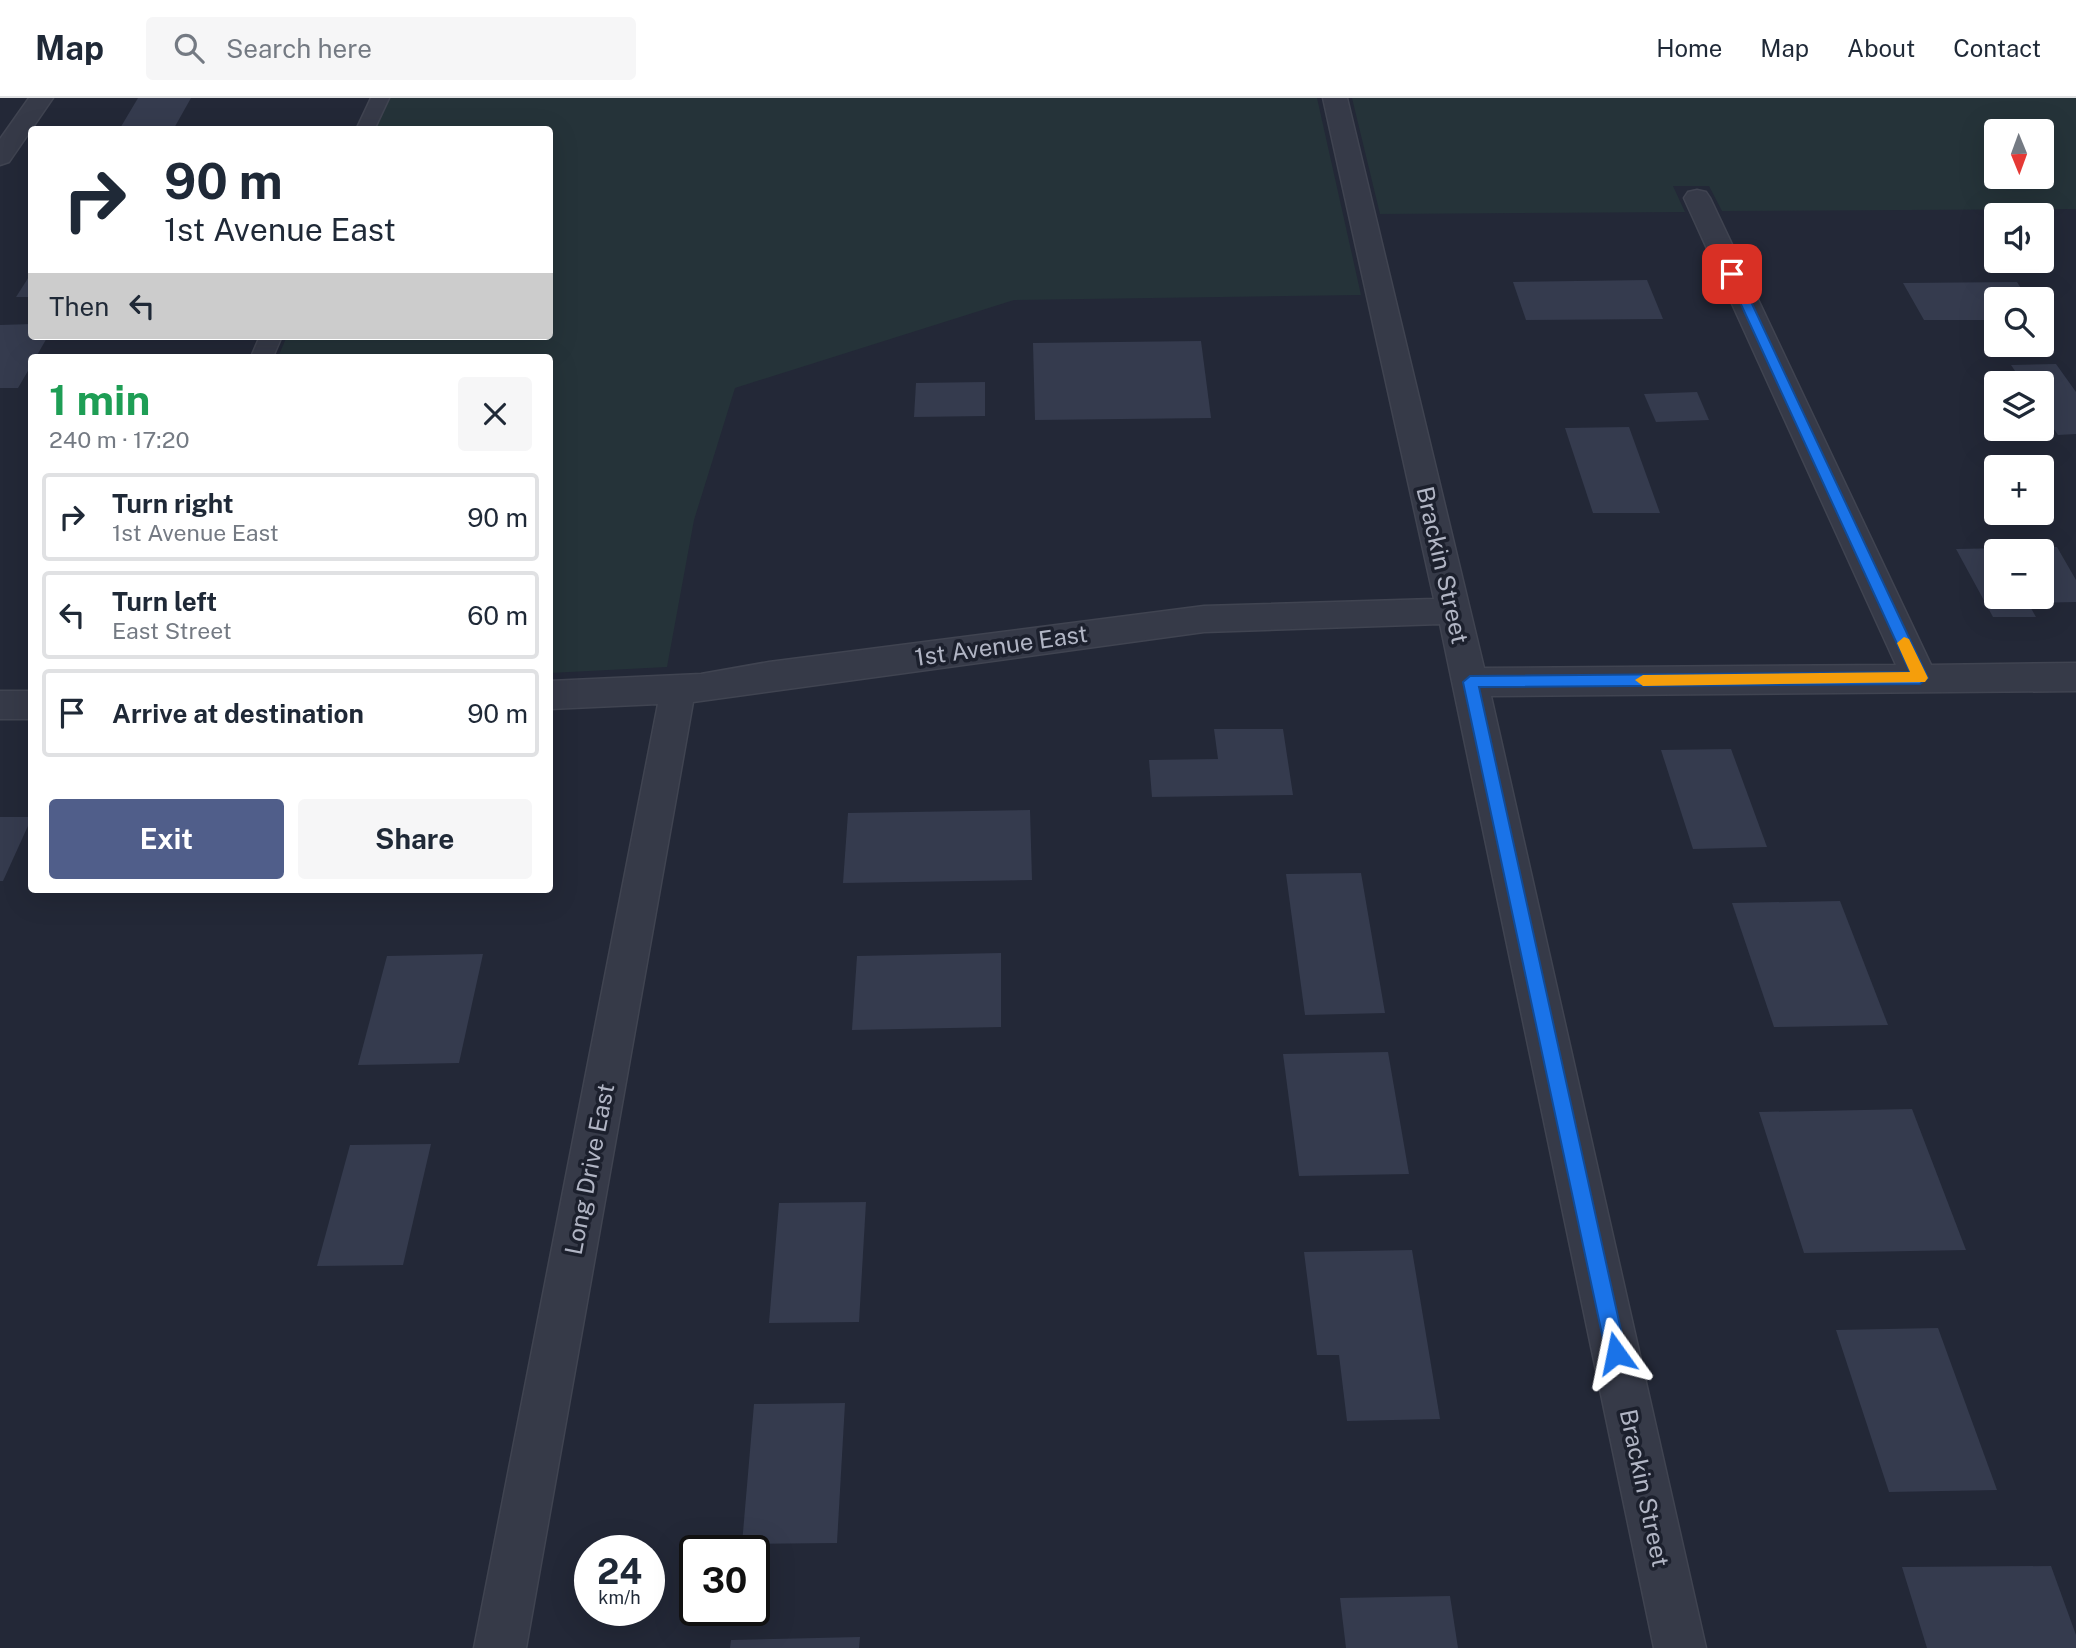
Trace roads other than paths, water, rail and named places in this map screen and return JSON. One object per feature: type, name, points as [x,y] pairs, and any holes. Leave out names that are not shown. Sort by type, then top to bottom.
[{"type":"street","points":[[0,157],[41,98]]},
{"type":"street","name":"Brackin Street","points":[[1335,98],[1470,682],[1680,1648]]},
{"type":"street","points":[[1697,198],[1920,678]]},
{"type":"street","name":"1st Avenue East","points":[[553,695],[678,689],[1204,619],[1454,611]]},
{"type":"street","points":[[1470,682],[2076,677]]},
{"type":"street","name":"Long Drive East","points":[[500,1648],[678,689]]},
{"type":"street","points":[[0,705],[28,705]]},
{"type":"lane","points":[[367,126],[380,98]]}]
